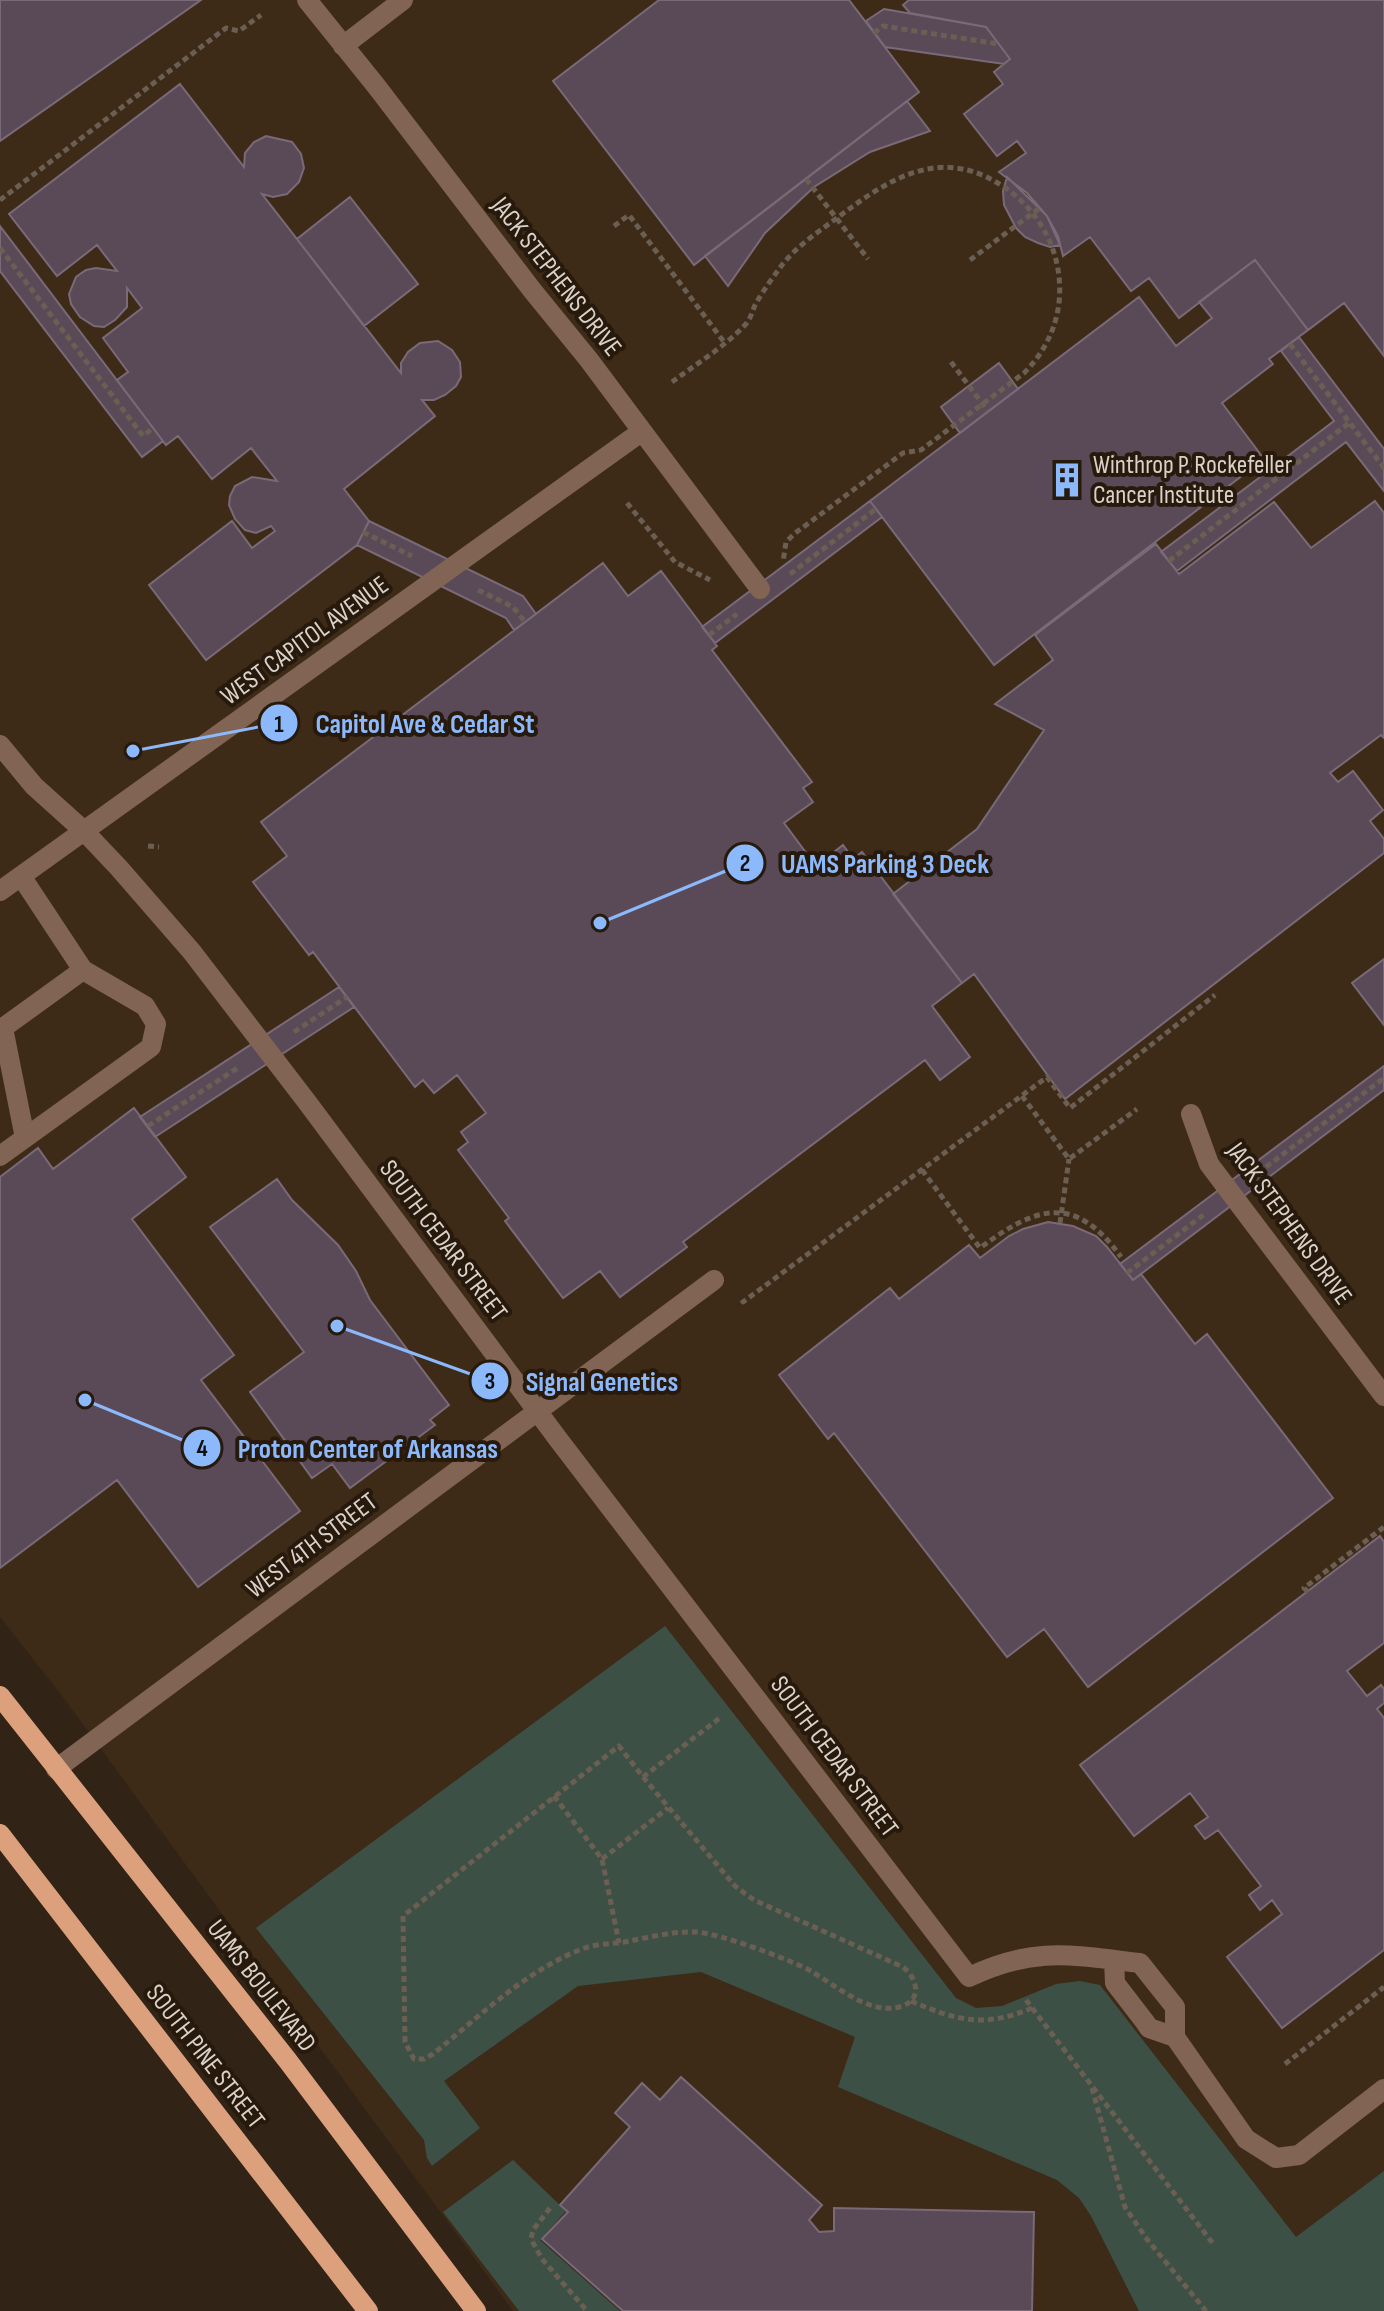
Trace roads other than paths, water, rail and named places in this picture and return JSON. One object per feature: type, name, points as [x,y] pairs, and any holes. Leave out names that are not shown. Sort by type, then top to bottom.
[{"type":"main road","name":"UAMS BOULEVARD","points":[[0,1696],[288,2061],[476,2311]]},
{"type":"main road","name":"SOUTH PINE STREET","points":[[0,1834],[368,2311]]},
{"type":"street","name":"JACK STEPHENS DRIVE","points":[[307,0],[589,360],[760,589]]},
{"type":"street","points":[[343,46],[403,0]]},
{"type":"street","name":"WEST CAPITOL AVENUE","points":[[0,891],[641,432]]},
{"type":"street","name":"SOUTH CEDAR STREET","points":[[0,745],[34,786],[84,831],[192,952],[969,1977],[998,1963],[1036,1955],[1093,1956],[1114,1960]]},
{"type":"street","points":[[0,1156],[151,1047],[156,1024],[145,1006],[83,970],[21,876]]},
{"type":"street","points":[[25,1138],[2,1029],[83,970]]},
{"type":"street","name":"JACK STEPHENS DRIVE","points":[[1191,1114],[1209,1164],[1384,1396]]},
{"type":"street","name":"WEST 4TH STREET","points":[[56,1769],[714,1280]]},
{"type":"street","points":[[1175,2037],[1149,2028],[1115,1983],[1114,1960],[1140,1963],[1160,1987],[1175,2007],[1175,2037],[1246,2139],[1276,2158],[1299,2155],[1384,2089]]},
{"type":"place","name":"Winthrop P. Rockefeller Cancer Institute","points":[[1067,480]]},
{"type":"place","name":"Capitol Ave & Cedar St","points":[[133,751]]},
{"type":"place","name":"UAMS Parking 3 Deck","points":[[600,923]]},
{"type":"place","name":"Signal Genetics","points":[[337,1326]]},
{"type":"place","name":"Proton Center of Arkansas","points":[[85,1400]]}]
